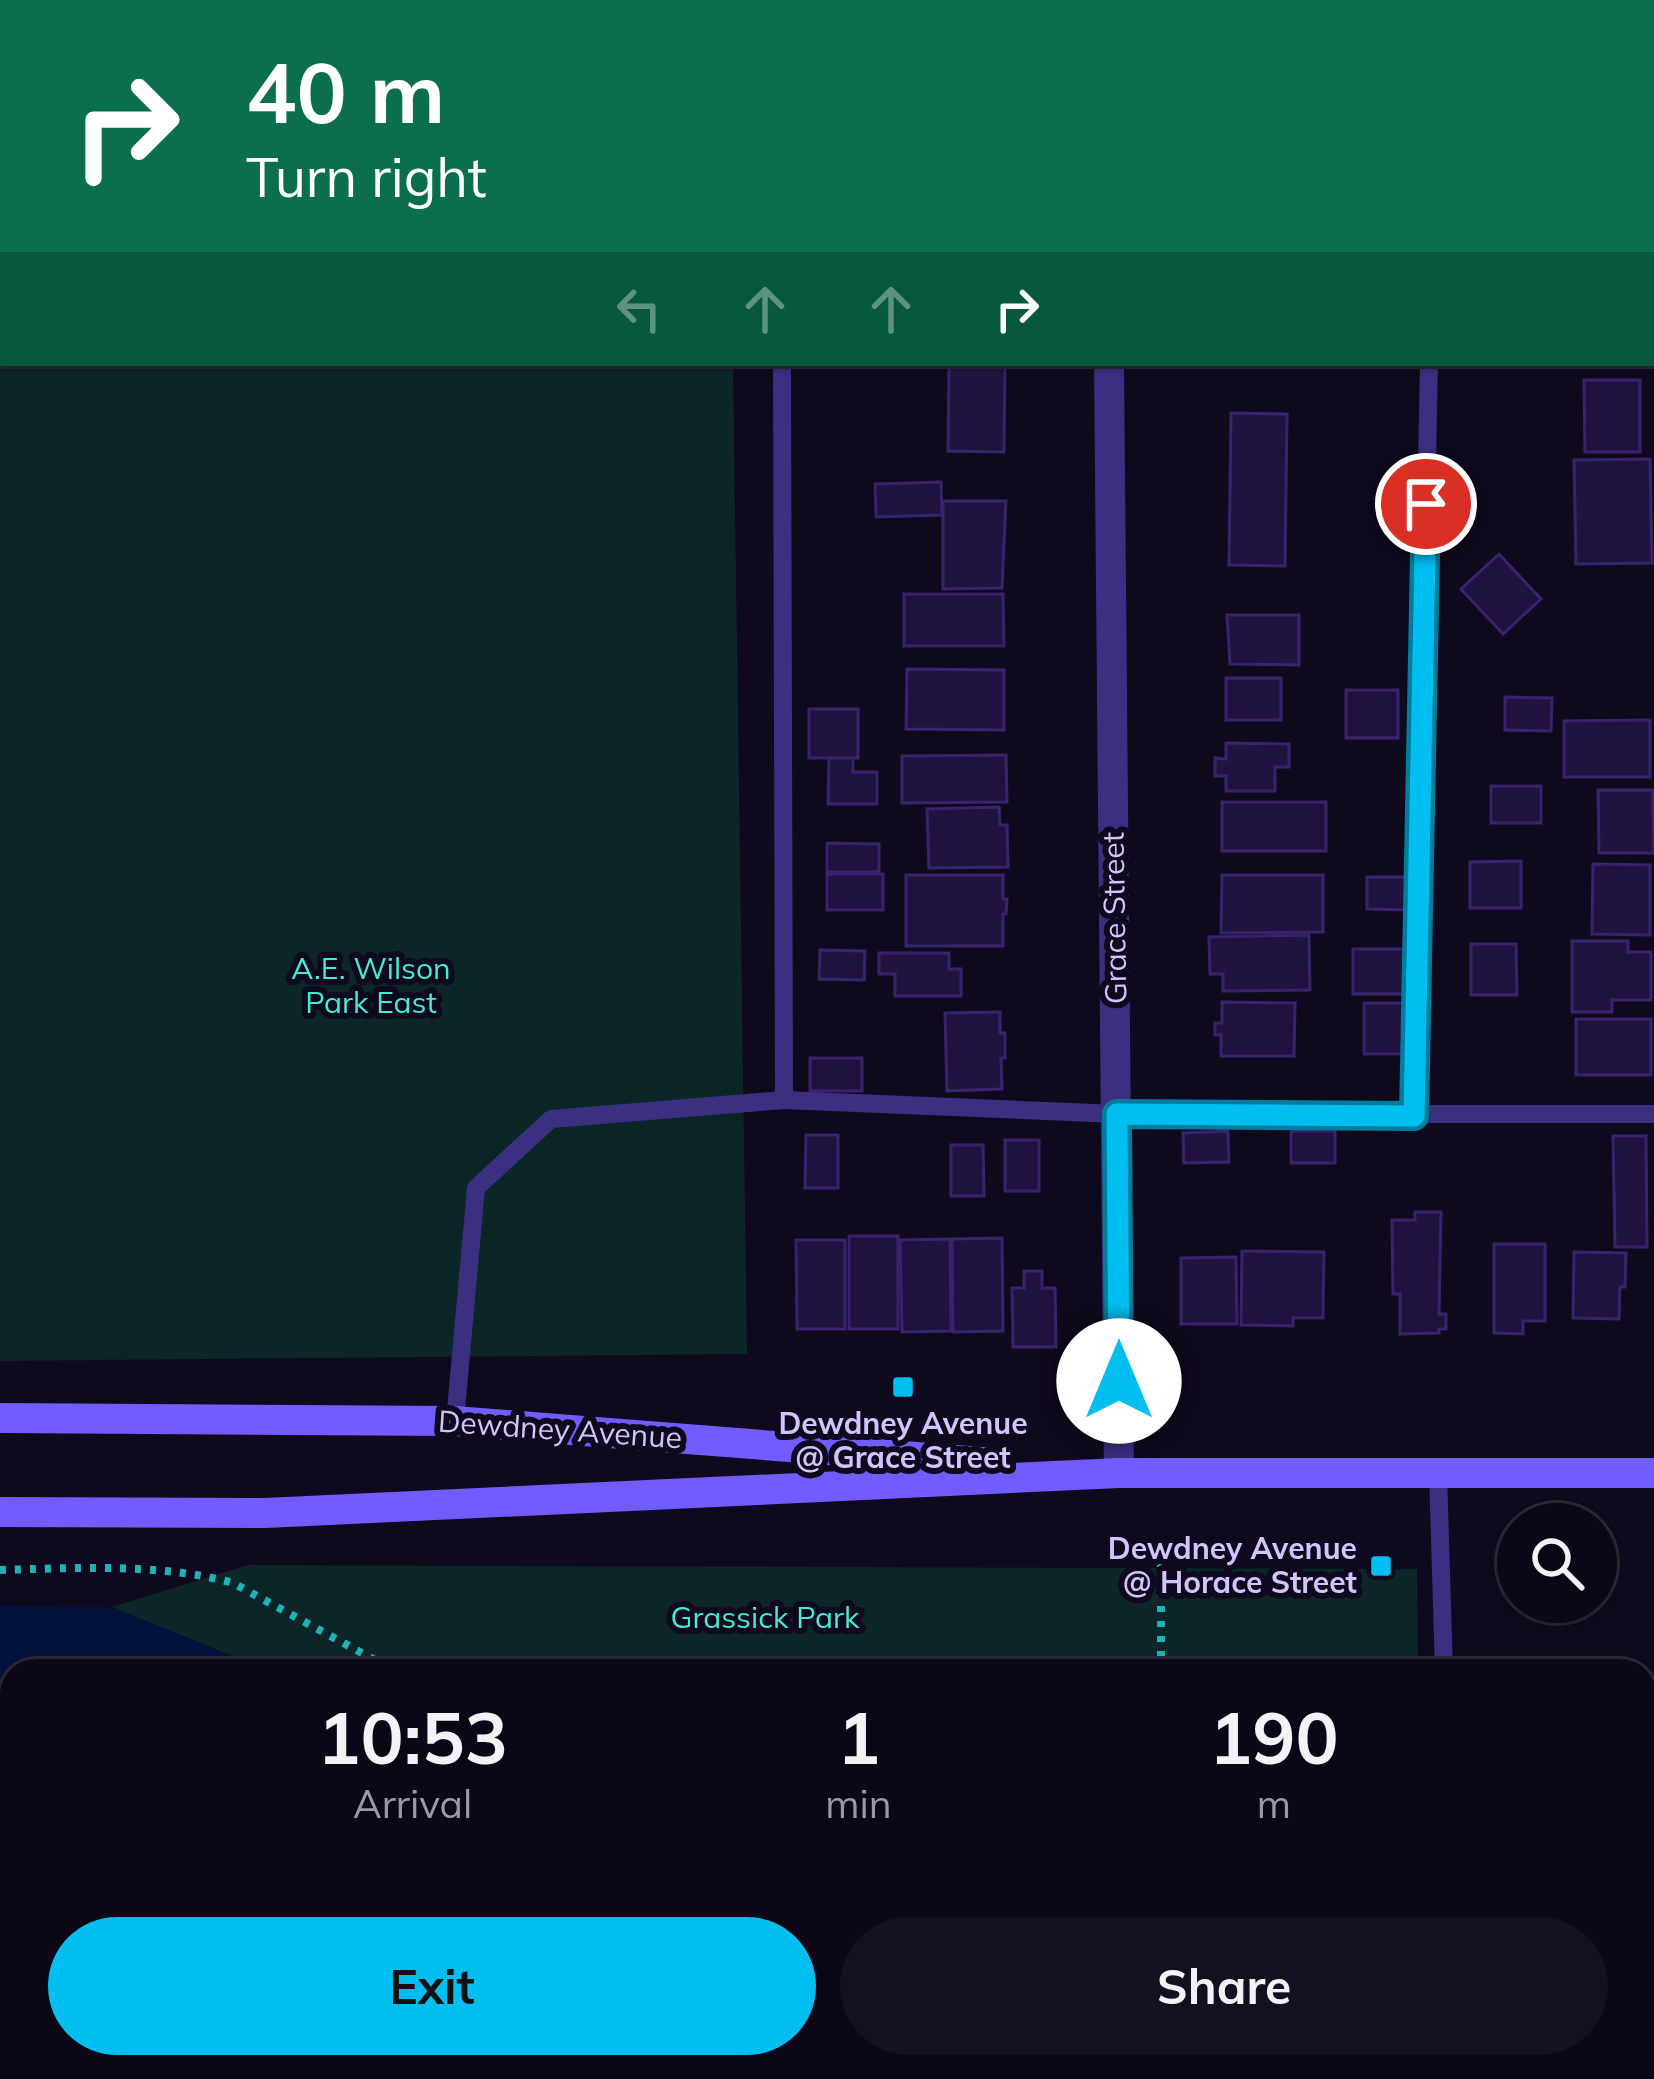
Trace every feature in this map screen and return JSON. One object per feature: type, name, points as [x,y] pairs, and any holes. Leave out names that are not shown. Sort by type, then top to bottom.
[{"type":"main road","name":"Dewdney Avenue","points":[[0,1418],[455,1421],[1119,1474]]},
{"type":"main road","name":"Dewdney Avenue","points":[[0,1511],[265,1514],[1119,1474],[1654,1473]]},
{"type":"street","name":"Grace Street","points":[[1109,366],[1119,1474]]},
{"type":"lane","points":[[782,366],[784,1100]]},
{"type":"lane","points":[[1414,1116],[1430,366]]},
{"type":"lane","points":[[455,1421],[476,1188],[551,1119],[784,1100],[1117,1114],[1654,1114]]},
{"type":"lane","points":[[1438,1474],[1444,1659]]},
{"type":"path","points":[[1161,1546],[1161,1659]]},
{"type":"path","points":[[61,1559],[68,1569]]},
{"type":"path","points":[[0,1570],[212,1577],[233,1583],[373,1659]]},
{"type":"green space","name":"A.E. Wilson Park East","points":[[0,366],[733,366],[747,1354],[0,1361]]},
{"type":"green space","name":"Grassick Park","points":[[248,1565],[1417,1569],[1418,1659],[239,1659],[112,1607]]},
{"type":"water","points":[[0,1606],[112,1607],[239,1659],[0,1659]]},
{"type":"building","points":[[949,366],[1005,366],[1004,452],[948,451]]},
{"type":"building","points":[[1584,380],[1640,380],[1640,452],[1585,452]]},
{"type":"building","points":[[1231,413],[1287,414],[1285,566],[1229,565]]},
{"type":"building","points":[[1650,459],[1652,563],[1576,564],[1574,460]]},
{"type":"building","points":[[941,482],[942,515],[876,517],[875,484]]},
{"type":"building","points":[[943,501],[1006,501],[1002,588],[943,589]]},
{"type":"building","points":[[1499,554],[1541,599],[1503,634],[1461,589]]},
{"type":"building","points":[[904,594],[1003,594],[1004,646],[904,646]]},
{"type":"building","points":[[1227,615],[1299,615],[1299,665],[1230,664]]},
{"type":"building","points":[[907,669],[1004,670],[1004,730],[906,729]]},
{"type":"building","points":[[1226,678],[1281,678],[1281,720],[1226,720]]},
{"type":"building","points":[[1346,690],[1398,690],[1398,738],[1346,738]]},
{"type":"building","points":[[1505,697],[1552,698],[1551,731],[1505,730]]},
{"type":"building","points":[[809,709],[858,709],[858,758],[809,758]]},
{"type":"building","points":[[1650,720],[1650,777],[1564,777],[1564,721]]},
{"type":"building","points":[[1226,743],[1289,744],[1289,767],[1275,767],[1275,791],[1226,791],[1226,776],[1215,776],[1215,758],[1226,759]]},
{"type":"building","points":[[1006,755],[1007,802],[902,803],[902,756]]},
{"type":"building","points":[[829,758],[853,758],[853,772],[877,772],[877,804],[828,804]]},
{"type":"building","points":[[1491,786],[1541,786],[1541,823],[1491,823]]},
{"type":"building","points":[[1598,790],[1653,790],[1654,853],[1599,853]]},
{"type":"building","points":[[1222,802],[1326,802],[1326,851],[1222,851]]},
{"type":"building","points":[[999,807],[1000,825],[1007,825],[1008,867],[929,868],[927,809]]},
{"type":"building","points":[[827,843],[879,844],[879,872],[827,872]]},
{"type":"building","points":[[1521,861],[1521,908],[1470,908],[1470,862]]},
{"type":"building","points":[[1593,864],[1650,865],[1650,935],[1592,934]]},
{"type":"building","points":[[827,874],[883,874],[883,910],[827,910]]},
{"type":"building","points":[[906,875],[1003,875],[1003,899],[1007,899],[1003,946],[906,946]]},
{"type":"building","points":[[1222,875],[1323,875],[1323,932],[1221,933]]},
{"type":"building","points":[[1367,877],[1411,877],[1411,910],[1367,909]]},
{"type":"building","points":[[1309,935],[1310,990],[1223,991],[1223,974],[1210,974],[1209,937]]},
{"type":"building","points":[[1572,941],[1628,941],[1628,952],[1651,952],[1651,1000],[1612,1000],[1612,1012],[1572,1012]]},
{"type":"building","points":[[1471,944],[1516,944],[1517,995],[1471,995]]},
{"type":"building","points":[[1353,949],[1412,949],[1412,994],[1353,994]]},
{"type":"building","points":[[820,950],[865,951],[864,980],[819,979]]},
{"type":"building","points":[[879,953],[949,953],[949,969],[961,969],[961,996],[895,996],[895,974],[879,974]]},
{"type":"building","points":[[1222,1002],[1295,1003],[1294,1056],[1221,1056],[1221,1035],[1215,1035],[1215,1023],[1222,1023]]},
{"type":"building","points":[[1364,1003],[1412,1003],[1412,1054],[1364,1054]]},
{"type":"building","points":[[1000,1012],[1000,1033],[1005,1033],[1002,1089],[947,1091],[945,1013]]},
{"type":"building","points":[[1576,1019],[1651,1019],[1651,1075],[1576,1075]]},
{"type":"building","points":[[810,1058],[862,1058],[862,1091],[810,1091]]},
{"type":"building","points":[[1228,1131],[1229,1162],[1184,1163],[1183,1133]]},
{"type":"building","points":[[1291,1131],[1335,1131],[1335,1163],[1291,1163]]},
{"type":"building","points":[[806,1135],[838,1135],[838,1188],[805,1188]]},
{"type":"building","points":[[1613,1136],[1646,1136],[1647,1247],[1615,1247]]},
{"type":"building","points":[[1005,1140],[1039,1140],[1039,1191],[1005,1191]]},
{"type":"building","points":[[951,1145],[983,1145],[984,1196],[951,1196]]},
{"type":"building","points":[[1415,1212],[1441,1212],[1439,1314],[1446,1314],[1446,1329],[1439,1333],[1400,1334],[1400,1294],[1393,1294],[1392,1220],[1415,1220]]},
{"type":"building","points":[[849,1236],[898,1236],[898,1329],[849,1329]]},
{"type":"building","points":[[1002,1238],[1003,1331],[953,1332],[952,1239]]},
{"type":"building","points":[[950,1239],[951,1331],[902,1332],[900,1240]]},
{"type":"building","points":[[796,1240],[845,1240],[845,1329],[797,1329]]},
{"type":"building","points":[[1494,1244],[1545,1244],[1545,1321],[1523,1321],[1523,1334],[1494,1333]]},
{"type":"building","points":[[1242,1251],[1324,1252],[1323,1318],[1293,1318],[1293,1326],[1241,1325]]},
{"type":"building","points":[[1574,1252],[1626,1253],[1619,1319],[1573,1318]]},
{"type":"building","points":[[1236,1257],[1237,1324],[1181,1324],[1181,1258]]},
{"type":"building","points":[[1024,1271],[1042,1271],[1042,1288],[1055,1288],[1056,1347],[1013,1347],[1012,1288],[1024,1288]]},
{"type":"place","name":"Dewdney Avenue @ Grace Street","points":[[903,1387]]},
{"type":"place","name":"Dewdney Avenue @ Horace Street","points":[[1381,1566]]},
{"type":"route","points":[[1119,1381],[1117,1114],[1414,1116],[1426,504]]}]
